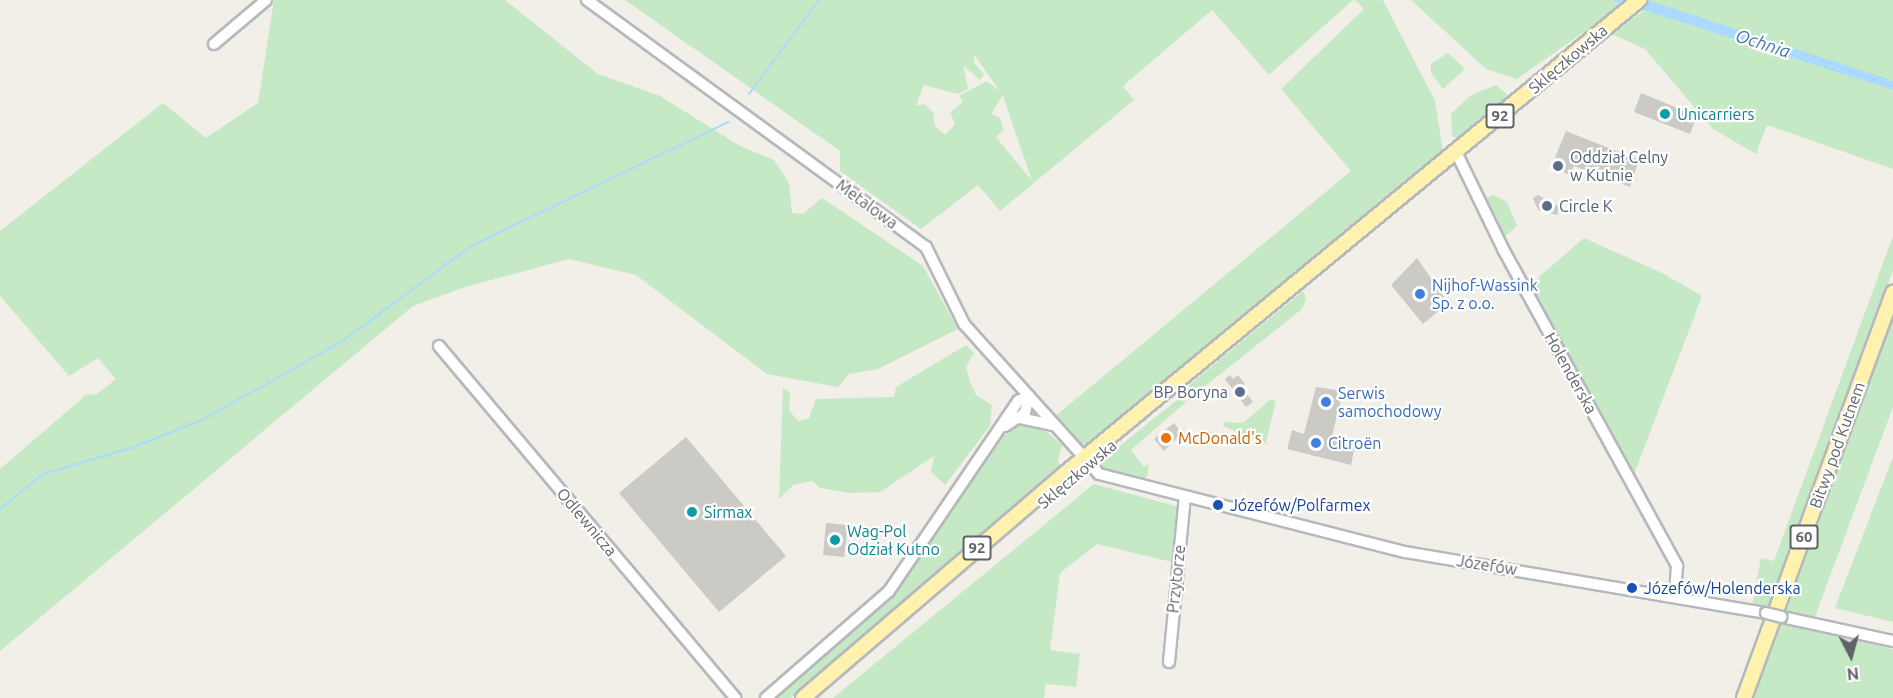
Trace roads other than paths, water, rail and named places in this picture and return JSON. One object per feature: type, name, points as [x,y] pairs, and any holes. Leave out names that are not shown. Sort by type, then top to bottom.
[{"type":"main road","name":"Sklęczkowska","points":[[803,698],[1639,0]]},
{"type":"main road","name":"Bitwy pod Kutnem","points":[[1744,698],[1893,294]]},
{"type":"street","points":[[214,44],[266,0]]},
{"type":"street","name":"Metalowa","points":[[586,0],[926,247],[964,324],[1086,462]]},
{"type":"street","name":"Holenderska","points":[[1456,152],[1508,258],[1677,566],[1675,594]]},
{"type":"street","name":"Odlewnicza","points":[[439,346],[735,698]]},
{"type":"street","points":[[1002,428],[1020,418],[1029,396]]},
{"type":"street","points":[[766,698],[889,591],[1002,428],[1018,401],[1029,396]]},
{"type":"street","points":[[1020,418],[1053,425]]},
{"type":"street","name":"Józefów","points":[[1086,462],[1099,474],[1406,552],[1675,594],[1893,641]]},
{"type":"street","name":"Przytorze","points":[[1169,662],[1185,497]]},
{"type":"water","name":"Ochnia","points":[[1612,0],[1648,0],[1893,81],[1893,90]]},
{"type":"waterway","points":[[749,94],[819,0]]},
{"type":"waterway","points":[[0,509],[43,474],[134,447],[202,420],[341,342],[471,246],[729,122]]},
{"type":"place","name":"Unicarriers","points":[[1665,114]]},
{"type":"place","name":"Oddział Celny w Kutnie","points":[[1558,166]]},
{"type":"place","name":"Circle K","points":[[1547,206]]},
{"type":"place","name":"Nijhof-Wassink Sp. z o.o.","points":[[1420,294]]},
{"type":"place","name":"BP Boryna","points":[[1240,392]]},
{"type":"place","name":"Serwis samochodowy","points":[[1326,402]]},
{"type":"place","name":"McDonald's","points":[[1166,438]]},
{"type":"place","name":"Citroën","points":[[1316,443]]},
{"type":"place","name":"Józefów/Polfarmex","points":[[1218,505]]},
{"type":"place","name":"Sirmax","points":[[692,512]]},
{"type":"place","name":"Wag-Pol Odział Kutno","points":[[835,540]]},
{"type":"place","name":"Józefów/Holenderska","points":[[1632,588]]}]
